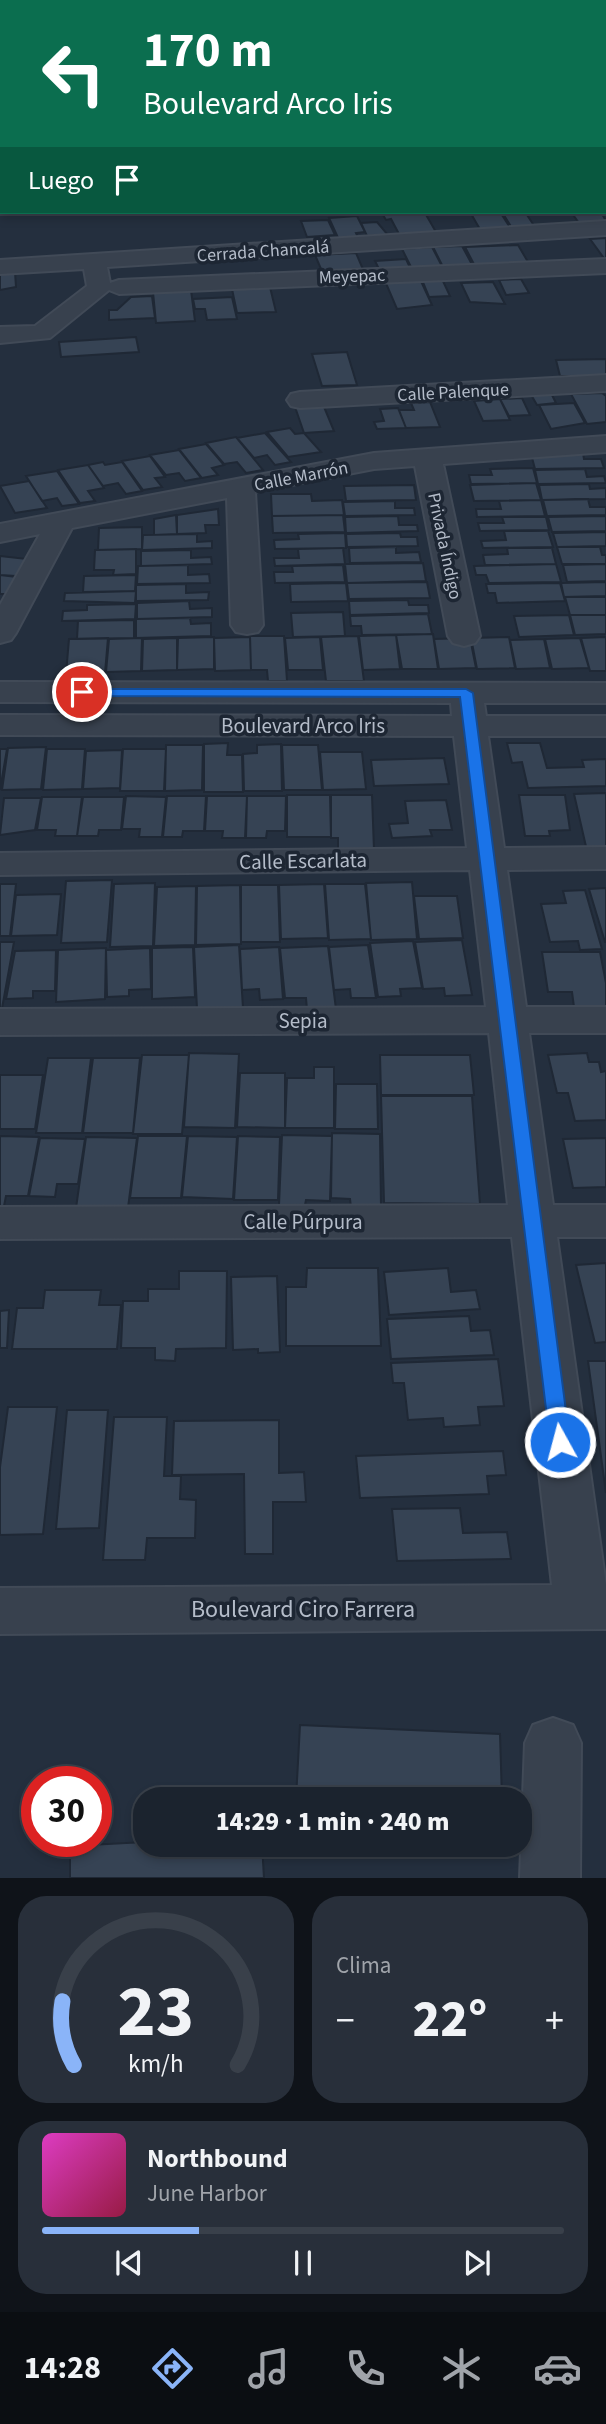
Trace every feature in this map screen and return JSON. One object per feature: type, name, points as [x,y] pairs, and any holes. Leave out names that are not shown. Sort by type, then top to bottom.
[{"type":"street","name":"Cerrada Chancalá","points":[[0,267],[606,228]]},
{"type":"street","points":[[525,234],[543,268]]},
{"type":"street","points":[[0,335],[41,333],[99,288],[94,262]]},
{"type":"street","name":"Meyepac","points":[[65,288],[606,266]]},
{"type":"street","name":"Calle Palenque","points":[[300,400],[606,383]]},
{"type":"street","name":"Calle Marrón","points":[[0,533],[374,461],[606,444]]},
{"type":"street","name":"Privada Índigo","points":[[427,456],[464,636]]},
{"type":"street","points":[[242,487],[247,625]]},
{"type":"street","points":[[0,633],[61,522]]},
{"type":"street","name":"Boulevard Arco Iris","points":[[0,692],[469,710],[606,726]]},
{"type":"street","name":"Boulevard Arco Iris","points":[[0,725],[469,710],[606,693]]},
{"type":"street","points":[[469,710],[532,1221],[593,1607]]},
{"type":"street","name":"Calle Escarlata","points":[[0,864],[606,858]]},
{"type":"street","name":"Sepia","points":[[0,1022],[606,1020]]},
{"type":"street","name":"Calle Púrpura","points":[[0,1223],[606,1221]]},
{"type":"street","name":"Boulevard Ciro Farrera","points":[[0,1611],[593,1607]]},
{"type":"street","points":[[550,1878],[553,1742]]},
{"type":"building","points":[[426,214],[436,232],[399,234],[391,219],[386,220],[383,215]]},
{"type":"building","points":[[471,214],[501,214],[511,229],[481,231]]},
{"type":"building","points":[[503,214],[526,214],[535,227],[512,228]]},
{"type":"building","points":[[572,214],[602,214],[606,221],[579,223]]},
{"type":"building","points":[[357,216],[365,232],[356,233],[359,239],[339,240],[329,218]]},
{"type":"building","points":[[328,220],[335,235],[307,237],[301,221]]},
{"type":"building","points":[[377,222],[388,235],[367,236],[361,223]]},
{"type":"building","points":[[606,238],[606,261],[590,239]]},
{"type":"building","points":[[518,245],[531,267],[477,270],[465,247]]},
{"type":"building","points":[[462,246],[475,270],[445,271],[433,247]]},
{"type":"building","points":[[432,247],[445,272],[413,271],[402,249]]},
{"type":"building","points":[[356,253],[365,274],[324,276],[315,255]]},
{"type":"building","points":[[406,259],[412,272],[381,273],[375,261]]},
{"type":"building","points":[[15,272],[16,287],[0,290],[0,273]]},
{"type":"building","points":[[420,279],[432,305],[397,309],[385,281]]},
{"type":"building","points":[[442,279],[450,296],[429,297],[422,280]]},
{"type":"building","points":[[521,279],[529,293],[506,295],[499,280]]},
{"type":"building","points":[[493,282],[505,304],[470,302],[461,283]]},
{"type":"building","points":[[270,287],[276,312],[237,313],[232,289]]},
{"type":"building","points":[[191,290],[195,321],[156,323],[153,292]]},
{"type":"building","points":[[152,296],[155,318],[109,320],[109,310],[117,310],[131,297]]},
{"type":"building","points":[[232,297],[237,319],[207,320],[205,309],[195,309],[193,299]]},
{"type":"building","points":[[136,337],[139,352],[61,357],[59,342]]},
{"type":"building","points":[[347,352],[357,385],[322,386],[312,354]]},
{"type":"building","points":[[606,359],[606,376],[560,376],[556,360]]},
{"type":"building","points":[[550,391],[556,403],[537,405],[530,393]]},
{"type":"building","points":[[602,393],[606,396],[606,422],[587,424],[571,394]]},
{"type":"building","points":[[522,398],[530,415],[509,416],[500,399]]},
{"type":"building","points":[[500,399],[510,420],[483,421],[474,401]]},
{"type":"building","points":[[322,402],[334,431],[304,433],[294,404]]},
{"type":"building","points":[[430,402],[440,427],[406,428],[399,410],[414,410],[411,403]]},
{"type":"building","points":[[574,403],[585,423],[551,429],[539,405]]},
{"type":"building","points":[[398,408],[406,428],[377,429],[374,422],[384,421],[380,409]]},
{"type":"building","points":[[290,428],[295,434],[304,433],[321,452],[288,457],[267,432]]},
{"type":"building","points":[[265,433],[291,462],[275,465],[267,455],[254,458],[237,438]]},
{"type":"building","points":[[236,437],[263,470],[246,473],[237,462],[224,464],[206,443]]},
{"type":"building","points":[[206,444],[224,465],[212,468],[218,475],[202,478],[179,449]]},
{"type":"building","points":[[179,450],[201,478],[185,481],[179,473],[166,475],[150,455]]},
{"type":"building","points":[[583,453],[584,459],[601,459],[604,468],[535,469],[531,454]]},
{"type":"building","points":[[150,456],[165,477],[155,478],[162,487],[143,490],[122,461]]},
{"type":"building","points":[[103,462],[105,465],[122,462],[142,491],[126,494],[118,483],[103,486],[88,465]]},
{"type":"building","points":[[88,465],[104,488],[88,491],[95,501],[80,503],[58,470]]},
{"type":"building","points":[[533,468],[537,483],[471,484],[469,475],[492,475],[490,469]]},
{"type":"building","points":[[585,469],[587,477],[604,476],[606,483],[538,484],[535,470]]},
{"type":"building","points":[[57,471],[79,504],[62,506],[57,498],[42,501],[26,476]]},
{"type":"building","points":[[29,481],[47,508],[15,513],[0,486]]},
{"type":"building","points":[[536,483],[541,500],[474,501],[470,485]]},
{"type":"building","points":[[589,484],[590,489],[606,488],[606,499],[542,500],[539,485]]},
{"type":"building","points":[[414,485],[416,500],[346,501],[344,486]]},
{"type":"building","points":[[271,494],[311,494],[312,501],[342,500],[344,515],[272,516]]},
{"type":"building","points":[[588,499],[590,507],[606,507],[606,515],[547,516],[543,500]]},
{"type":"building","points":[[541,500],[545,516],[477,517],[476,509],[501,509],[499,501]]},
{"type":"building","points":[[395,501],[395,508],[414,508],[415,515],[345,516],[343,502]]},
{"type":"building","points":[[218,509],[219,525],[205,525],[206,533],[177,534],[177,515]]},
{"type":"building","points":[[176,515],[177,534],[154,535],[154,519]]},
{"type":"building","points":[[343,515],[345,532],[273,533],[272,516]]},
{"type":"building","points":[[398,516],[399,525],[417,525],[418,531],[346,533],[345,517]]},
{"type":"building","points":[[606,516],[606,531],[552,532],[548,517]]},
{"type":"building","points":[[502,517],[546,517],[549,530],[480,531],[478,523],[504,523]]},
{"type":"building","points":[[142,527],[142,549],[98,550],[99,528]]},
{"type":"building","points":[[504,531],[548,531],[553,547],[483,548],[481,541],[506,540]]},
{"type":"building","points":[[606,532],[606,546],[557,547],[553,533]]},
{"type":"building","points":[[345,533],[346,548],[275,549],[274,540],[299,539],[298,534]]},
{"type":"building","points":[[400,533],[401,537],[417,537],[418,546],[347,547],[346,534]]},
{"type":"building","points":[[197,534],[197,542],[212,541],[212,548],[142,550],[143,535]]},
{"type":"building","points":[[396,547],[396,553],[419,552],[421,562],[350,563],[349,548]]},
{"type":"building","points":[[557,547],[600,547],[602,555],[606,555],[606,564],[562,564]]},
{"type":"building","points":[[343,548],[345,564],[275,566],[274,558],[299,558],[298,549]]},
{"type":"building","points":[[507,548],[552,548],[556,564],[485,565],[483,555],[508,554]]},
{"type":"building","points":[[136,549],[136,574],[113,575],[114,570],[94,570],[95,550]]},
{"type":"building","points":[[191,550],[191,558],[211,557],[212,564],[141,566],[141,551]]},
{"type":"building","points":[[0,556],[27,559],[16,576],[0,575]]},
{"type":"building","points":[[423,563],[426,581],[347,583],[345,564]]},
{"type":"building","points":[[556,564],[561,582],[489,583],[486,575],[476,575],[474,566]]},
{"type":"building","points":[[606,564],[606,581],[567,582],[563,565]]},
{"type":"building","points":[[188,565],[188,575],[209,574],[210,583],[137,584],[138,566]]},
{"type":"building","points":[[343,565],[345,582],[275,583],[274,572],[293,572],[292,566]]},
{"type":"building","points":[[0,575],[17,577],[6,594],[0,594]]},
{"type":"building","points":[[136,575],[135,591],[83,592],[84,576]]},
{"type":"building","points":[[427,582],[430,598],[349,599],[347,583]]},
{"type":"building","points":[[606,582],[606,596],[564,597],[561,583]]},
{"type":"building","points":[[346,583],[348,601],[291,602],[290,584]]},
{"type":"building","points":[[560,583],[565,601],[497,603],[495,593],[488,593],[486,584]]},
{"type":"building","points":[[186,584],[186,593],[209,592],[208,600],[136,601],[136,585]]},
{"type":"building","points":[[136,591],[135,603],[64,601],[65,593]]},
{"type":"building","points":[[565,597],[606,597],[606,615],[570,615]]},
{"type":"building","points":[[408,600],[409,605],[428,605],[429,613],[350,615],[349,601]]},
{"type":"building","points":[[189,601],[190,609],[212,608],[212,617],[137,619],[137,603]]},
{"type":"building","points":[[136,604],[135,619],[62,621],[63,611],[87,610],[87,605]]},
{"type":"building","points":[[343,612],[345,636],[293,637],[291,613]]},
{"type":"building","points":[[428,614],[432,634],[362,635],[361,626],[351,626],[350,616]]},
{"type":"building","points":[[569,615],[574,635],[519,637],[514,616]]},
{"type":"building","points":[[570,615],[606,615],[606,634],[575,635]]},
{"type":"building","points":[[190,618],[191,624],[211,623],[211,636],[136,638],[136,619]]},
{"type":"building","points":[[134,620],[134,638],[77,639],[78,621]]},
{"type":"building","points":[[433,634],[438,669],[402,669],[396,635]]},
{"type":"building","points":[[396,635],[400,669],[363,670],[359,636]]},
{"type":"building","points":[[250,636],[284,636],[287,681],[268,681],[267,670],[251,670]]},
{"type":"building","points":[[358,636],[364,681],[326,681],[321,637]]},
{"type":"building","points":[[214,637],[214,669],[177,670],[178,638]]},
{"type":"building","points":[[250,637],[251,670],[215,671],[214,638]]},
{"type":"building","points":[[320,637],[323,670],[288,670],[285,638]]},
{"type":"building","points":[[509,637],[515,668],[477,669],[471,638]]},
{"type":"building","points":[[606,637],[606,671],[590,671],[581,638]]},
{"type":"building","points":[[108,638],[105,673],[66,674],[69,639]]},
{"type":"building","points":[[142,638],[141,671],[106,672],[109,639]]},
{"type":"building","points":[[177,638],[177,670],[142,671],[143,639]]},
{"type":"building","points":[[470,638],[476,668],[439,669],[434,639]]},
{"type":"building","points":[[580,638],[589,668],[552,669],[545,639]]},
{"type":"building","points":[[544,639],[550,668],[516,669],[510,640]]},
{"type":"building","points":[[228,743],[227,755],[242,755],[243,792],[204,792],[204,744]]},
{"type":"building","points":[[507,743],[540,743],[547,768],[584,767],[582,760],[606,759],[606,786],[528,788],[522,762],[512,763]]},
{"type":"building","points":[[281,744],[282,791],[244,791],[243,754],[257,753],[257,745]]},
{"type":"building","points":[[166,745],[203,745],[202,790],[165,791]]},
{"type":"building","points":[[282,745],[318,745],[322,790],[284,790]]},
{"type":"building","points":[[46,747],[41,789],[2,790],[8,748]]},
{"type":"building","points":[[0,749],[7,749],[0,790]]},
{"type":"building","points":[[47,749],[85,749],[82,789],[43,790]]},
{"type":"building","points":[[123,749],[166,749],[164,791],[120,791]]},
{"type":"building","points":[[122,750],[120,788],[83,789],[86,751]]},
{"type":"building","points":[[320,752],[362,752],[366,789],[323,790]]},
{"type":"building","points":[[444,758],[449,784],[374,786],[371,760]]},
{"type":"building","points":[[606,793],[606,851],[587,851],[574,794]]},
{"type":"building","points":[[287,795],[330,795],[331,837],[287,837]]},
{"type":"building","points":[[331,795],[372,795],[374,850],[338,850],[338,838],[331,838]]},
{"type":"building","points":[[519,795],[565,795],[570,830],[549,831],[550,836],[525,836]]},
{"type":"building","points":[[126,796],[166,797],[162,837],[139,837],[140,829],[122,829]]},
{"type":"building","points":[[167,796],[206,796],[204,831],[183,831],[182,837],[163,837]]},
{"type":"building","points":[[207,796],[247,796],[245,838],[222,838],[223,831],[205,831]]},
{"type":"building","points":[[247,796],[286,796],[285,831],[267,831],[266,838],[246,838]]},
{"type":"building","points":[[42,797],[82,797],[77,836],[55,836],[56,830],[37,830]]},
{"type":"building","points":[[83,797],[124,797],[121,830],[99,830],[98,836],[77,836]]},
{"type":"building","points":[[4,798],[41,798],[35,830],[0,835]]},
{"type":"building","points":[[446,800],[452,830],[430,830],[432,836],[392,838],[389,824],[408,823],[405,801]]},
{"type":"building","points":[[112,880],[107,942],[61,943],[66,881]]},
{"type":"building","points":[[412,882],[417,939],[371,940],[366,883]]},
{"type":"building","points":[[155,883],[153,946],[110,947],[114,884]]},
{"type":"building","points":[[0,884],[16,884],[10,936],[0,936]]},
{"type":"building","points":[[324,884],[328,938],[281,939],[279,885]]},
{"type":"building","points":[[325,884],[365,884],[371,939],[329,940]]},
{"type":"building","points":[[240,885],[241,944],[196,945],[197,886]]},
{"type":"building","points":[[241,885],[278,885],[280,942],[241,942]]},
{"type":"building","points":[[196,886],[195,945],[154,946],[157,887]]},
{"type":"building","points":[[606,888],[606,942],[605,942],[589,889]]},
{"type":"building","points":[[585,890],[602,949],[580,950],[578,941],[550,942],[541,904],[566,903],[563,891]]},
{"type":"building","points":[[61,894],[57,935],[11,936],[16,895]]},
{"type":"building","points":[[414,896],[457,896],[463,938],[419,939]]},
{"type":"building","points":[[462,940],[472,995],[445,996],[444,988],[423,989],[415,942]]},
{"type":"building","points":[[413,941],[422,988],[400,989],[401,996],[378,997],[370,943]]},
{"type":"building","points":[[0,942],[14,942],[1,1014],[0,1014]]},
{"type":"building","points":[[239,945],[243,1008],[197,1009],[194,947]]},
{"type":"building","points":[[368,945],[376,998],[351,998],[350,989],[334,990],[329,947]]},
{"type":"building","points":[[328,946],[336,1009],[307,1010],[306,998],[285,998],[280,948]]},
{"type":"building","points":[[193,947],[195,997],[152,999],[152,948]]},
{"type":"building","points":[[279,947],[283,999],[260,1000],[259,989],[242,990],[240,949]]},
{"type":"building","points":[[106,948],[105,999],[56,1002],[58,950]]},
{"type":"building","points":[[150,948],[151,989],[129,990],[129,996],[107,997],[106,950]]},
{"type":"building","points":[[56,950],[55,991],[33,991],[33,998],[6,999],[15,951]]},
{"type":"building","points":[[542,952],[600,952],[606,983],[606,1007],[574,1007],[572,992],[548,992]]},
{"type":"building","points":[[189,1053],[239,1054],[235,1128],[184,1127]]},
{"type":"building","points":[[587,1053],[589,1062],[599,1062],[601,1072],[606,1071],[606,1120],[575,1121],[568,1093],[557,1093],[548,1055]]},
{"type":"building","points":[[142,1055],[189,1055],[182,1134],[133,1134]]},
{"type":"building","points":[[380,1055],[470,1055],[474,1095],[381,1095]]},
{"type":"building","points":[[48,1058],[91,1058],[82,1133],[36,1133]]},
{"type":"building","points":[[93,1058],[140,1058],[133,1133],[83,1133]]},
{"type":"building","points":[[314,1067],[334,1067],[334,1128],[285,1128],[287,1078],[314,1078]]},
{"type":"building","points":[[240,1073],[285,1073],[285,1128],[237,1127]]},
{"type":"building","points":[[0,1075],[43,1075],[35,1129],[0,1129]]},
{"type":"building","points":[[336,1084],[377,1084],[378,1129],[335,1129]]},
{"type":"building","points":[[381,1096],[472,1096],[480,1204],[384,1203]]},
{"type":"building","points":[[332,1133],[380,1134],[381,1207],[351,1207],[350,1199],[331,1198]]},
{"type":"building","points":[[282,1135],[332,1136],[330,1201],[306,1200],[305,1205],[279,1205]]},
{"type":"building","points":[[0,1136],[39,1137],[28,1196],[6,1196],[3,1211],[0,1211]]},
{"type":"building","points":[[138,1136],[187,1136],[181,1198],[130,1198]]},
{"type":"building","points":[[188,1136],[237,1137],[233,1199],[182,1197]]},
{"type":"building","points":[[238,1136],[280,1137],[278,1200],[234,1200]]},
{"type":"building","points":[[86,1137],[137,1138],[128,1208],[76,1208]]},
{"type":"building","points":[[40,1138],[85,1139],[78,1184],[57,1184],[55,1197],[29,1196]]},
{"type":"building","points":[[606,1138],[606,1187],[573,1188],[563,1139]]},
{"type":"building","points":[[606,1263],[606,1342],[595,1343],[576,1265]]},
{"type":"building","points":[[307,1268],[378,1268],[381,1346],[286,1346],[286,1287],[306,1287]]},
{"type":"building","points":[[448,1268],[451,1292],[476,1290],[480,1309],[389,1315],[384,1272]]},
{"type":"building","points":[[179,1271],[227,1271],[226,1348],[176,1349],[175,1361],[155,1360],[155,1348],[121,1348],[123,1301],[148,1301],[148,1289],[179,1289]]},
{"type":"building","points":[[277,1276],[280,1352],[233,1350],[231,1277]]},
{"type":"building","points":[[45,1290],[101,1290],[99,1305],[121,1305],[117,1349],[12,1349],[17,1308],[43,1308]]},
{"type":"building","points":[[9,1310],[7,1348],[0,1348],[0,1311]]},
{"type":"building","points":[[469,1316],[471,1331],[490,1330],[494,1355],[391,1359],[387,1319]]},
{"type":"building","points":[[498,1359],[504,1406],[478,1407],[480,1425],[444,1427],[443,1418],[408,1420],[404,1383],[393,1383],[391,1363]]},
{"type":"building","points":[[588,1361],[606,1361],[606,1493]]},
{"type":"building","points":[[8,1407],[57,1407],[43,1534],[0,1535],[0,1467]]},
{"type":"building","points":[[67,1410],[108,1410],[99,1528],[56,1529]]},
{"type":"building","points":[[114,1417],[167,1417],[164,1476],[181,1476],[180,1499],[196,1500],[195,1538],[147,1538],[145,1560],[103,1560]]},
{"type":"building","points":[[279,1420],[279,1473],[304,1472],[306,1502],[273,1502],[273,1554],[245,1554],[244,1474],[172,1475],[174,1421]]},
{"type":"building","points":[[503,1451],[506,1475],[487,1476],[489,1494],[360,1498],[356,1456]]},
{"type":"building","points":[[460,1508],[463,1533],[507,1532],[511,1559],[397,1561],[392,1509]]},
{"type":"building","points":[[300,1725],[500,1734],[502,1787],[297,1787]]},
{"type":"building","points":[[133,1843],[133,1857],[263,1857],[264,1878],[70,1878],[70,1857],[112,1857],[112,1844]]},
{"type":"route","points":[[82,692],[466,693],[560,1442]]}]
